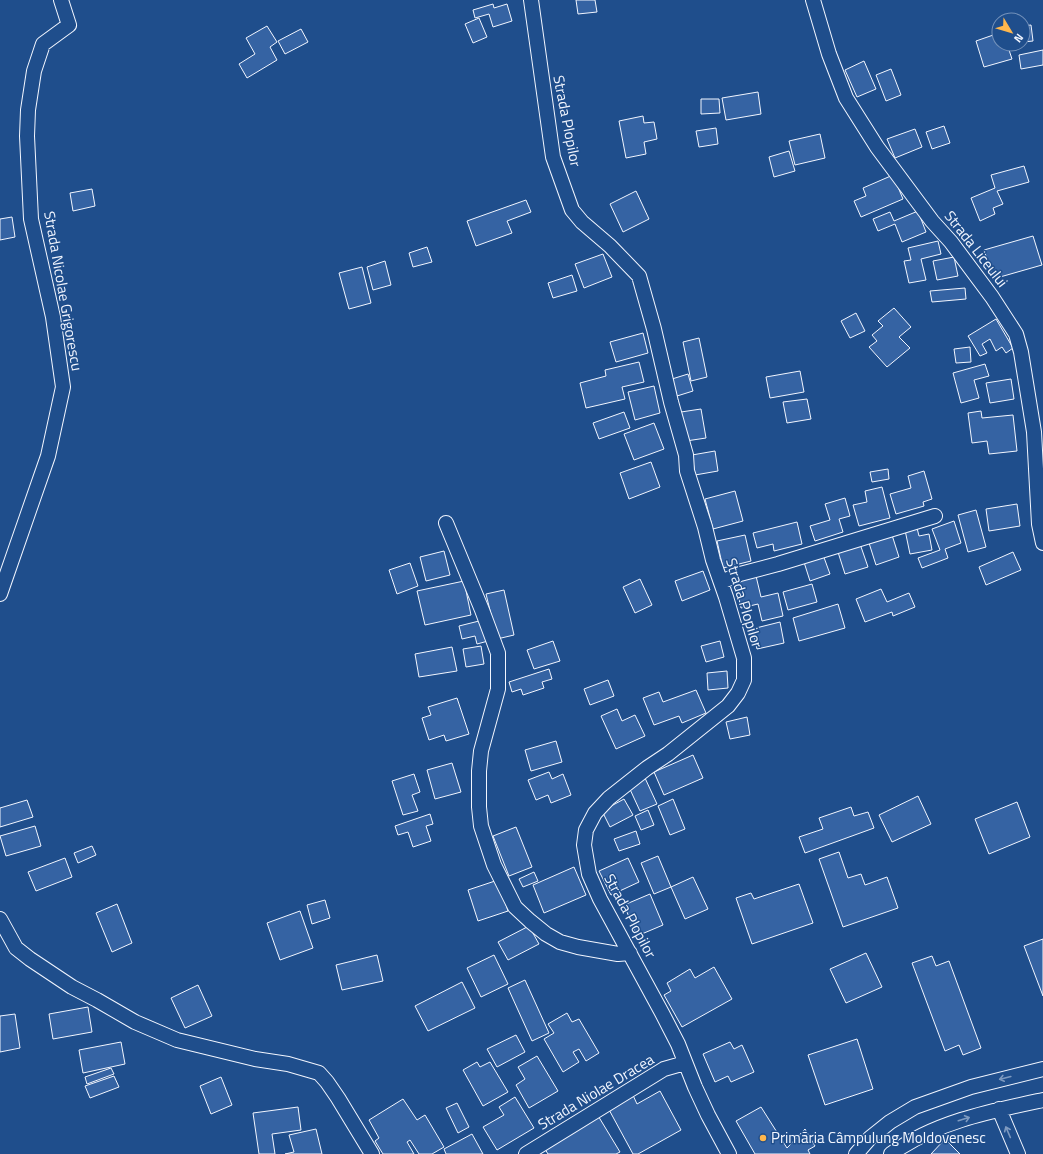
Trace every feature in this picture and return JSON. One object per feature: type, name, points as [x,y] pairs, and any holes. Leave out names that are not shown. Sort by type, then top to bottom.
[{"type":"street","name":"Strada Nicolae Grigorescu","points":[[0,594],[48,456],[62,386],[53,317],[31,219],[27,136],[28,110],[34,71],[43,44],[69,24],[61,0]]},
{"type":"street","name":"Strada Plopilor","points":[[531,0],[553,157],[572,210],[582,222],[610,246],[639,276],[686,455],[687,471],[744,658],[744,680],[738,693],[728,706],[668,754],[608,798],[595,814],[586,830],[584,845],[589,874],[600,899],[678,1044],[708,1115],[729,1154]]},
{"type":"street","name":"Strada Liceului","points":[[813,0],[829,54],[846,98],[877,147],[932,221],[951,242],[992,297],[1016,334],[1021,352],[1034,432],[1039,524],[1043,543]]},
{"type":"street","points":[[721,582],[740,574],[778,564],[935,516]]},
{"type":"street","points":[[446,523],[498,653],[498,689],[481,751],[478,771],[480,826],[494,865],[515,907],[546,934],[560,942],[578,947],[618,954],[630,953]]},
{"type":"street","points":[[0,919],[16,948],[30,959],[72,987],[135,1022],[177,1040],[255,1059],[288,1064],[319,1073],[338,1098],[372,1154]]},
{"type":"street","name":"Strada Niolae Dracea","points":[[526,1154],[664,1070],[685,1063]]},
{"type":"street","points":[[856,1154],[870,1138],[890,1122],[915,1107],[971,1087],[1043,1069]]},
{"type":"street","points":[[891,1154],[912,1140],[960,1121],[999,1109],[1043,1100]]},
{"type":"street","points":[[999,1109],[1018,1154]]},
{"type":"building","points":[[576,0],[595,0],[597,12],[578,14]]},
{"type":"building","points":[[493,4],[494,8],[507,4],[512,21],[493,27],[489,14],[475,18],[473,10]]},
{"type":"building","points":[[479,18],[487,37],[473,43],[465,24]]},
{"type":"building","points":[[1031,25],[1033,41],[1031,41]]},
{"type":"building","points":[[267,26],[277,42],[270,47],[277,60],[247,78],[239,64],[255,54],[246,38]]},
{"type":"building","points":[[301,29],[308,42],[285,54],[278,41]]},
{"type":"building","points":[[991,36],[991,52],[1010,52],[1012,59],[984,67],[976,41]]},
{"type":"building","points":[[1043,50],[1043,65],[1021,69],[1019,55]]},
{"type":"building","points":[[864,61],[876,89],[857,97],[845,70]]},
{"type":"building","points":[[891,69],[901,95],[886,101],[876,75]]},
{"type":"building","points":[[758,92],[761,114],[726,120],[722,98]]},
{"type":"building","points":[[701,99],[719,99],[720,113],[701,114]]},
{"type":"building","points":[[643,116],[644,123],[654,122],[657,139],[644,142],[646,154],[626,158],[619,121]]},
{"type":"building","points":[[944,126],[950,143],[932,149],[926,132]]},
{"type":"building","points":[[716,128],[718,144],[699,147],[696,131]]},
{"type":"building","points":[[915,129],[922,147],[895,158],[887,139]]},
{"type":"building","points":[[820,134],[825,158],[795,165],[789,141]]},
{"type":"building","points":[[789,151],[795,171],[774,177],[769,157]]},
{"type":"building","points":[[1024,166],[1029,182],[997,191],[1003,204],[993,208],[995,214],[980,221],[971,198],[995,188],[991,175]]},
{"type":"building","points":[[893,175],[903,199],[861,217],[854,201],[866,196],[863,188]]},
{"type":"building","points":[[92,189],[95,206],[73,211],[70,193]]},
{"type":"building","points":[[636,191],[649,219],[623,232],[610,204]]},
{"type":"building","points":[[526,200],[531,212],[507,221],[512,233],[476,246],[467,221]]},
{"type":"building","points":[[918,211],[926,232],[902,242],[895,224],[878,231],[873,219],[890,212],[894,221]]},
{"type":"building","points":[[12,217],[15,237],[0,240],[0,219]]},
{"type":"building","points":[[1033,236],[1042,265],[993,279],[984,250]]},
{"type":"building","points":[[938,241],[941,254],[921,259],[926,280],[909,283],[904,261],[911,260],[908,248]]},
{"type":"building","points":[[427,247],[432,262],[413,267],[409,253]]},
{"type":"building","points":[[603,254],[612,277],[584,288],[575,264]]},
{"type":"building","points":[[954,257],[958,276],[937,280],[933,261]]},
{"type":"building","points":[[385,261],[391,285],[373,290],[367,267]]},
{"type":"building","points":[[362,267],[371,303],[349,309],[339,273]]},
{"type":"building","points":[[572,275],[577,291],[553,298],[548,283]]},
{"type":"building","points":[[965,288],[966,299],[932,302],[930,291]]},
{"type":"building","points":[[894,308],[911,327],[899,337],[910,348],[887,367],[869,347],[877,341],[872,335],[883,326],[878,321]]},
{"type":"building","points":[[856,313],[865,331],[850,338],[841,321]]},
{"type":"building","points":[[996,319],[1013,348],[1006,353],[1002,347],[996,351],[990,339],[982,344],[987,353],[980,356],[968,336]]},
{"type":"building","points":[[643,333],[648,353],[616,362],[610,342]]},
{"type":"building","points":[[699,338],[707,377],[691,381],[683,342]]},
{"type":"building","points":[[970,347],[971,362],[956,363],[954,349]]},
{"type":"building","points":[[639,362],[644,382],[622,387],[625,399],[586,408],[580,383],[606,376],[605,370]]},
{"type":"building","points":[[985,364],[989,376],[974,380],[979,398],[961,403],[953,373]]},
{"type":"building","points":[[800,371],[804,392],[770,398],[766,377]]},
{"type":"building","points":[[688,374],[693,391],[677,396],[672,379]]},
{"type":"building","points":[[1011,379],[1014,399],[990,403],[986,383]]},
{"type":"building","points":[[654,386],[660,413],[635,420],[628,392]]},
{"type":"building","points":[[807,399],[811,419],[787,423],[783,402]]},
{"type":"building","points":[[701,409],[706,438],[686,441],[681,412]]},
{"type":"building","points":[[981,411],[982,418],[1013,415],[1017,451],[989,454],[987,441],[972,443],[968,413]]},
{"type":"building","points":[[624,412],[630,428],[599,439],[593,423]]},
{"type":"building","points":[[654,423],[664,449],[634,460],[624,434]]},
{"type":"building","points":[[715,451],[718,471],[695,475],[692,455]]},
{"type":"building","points":[[651,462],[660,487],[629,499],[620,473]]},
{"type":"building","points":[[888,469],[889,479],[872,482],[870,472]]},
{"type":"building","points":[[924,471],[932,499],[923,502],[924,506],[896,514],[890,494],[911,488],[908,476]]},
{"type":"building","points":[[882,487],[890,518],[859,526],[853,505],[867,502],[865,491]]},
{"type":"building","points":[[735,491],[743,521],[713,529],[705,499]]},
{"type":"building","points":[[845,498],[850,516],[839,519],[843,532],[815,541],[810,526],[830,520],[825,504]]},
{"type":"building","points":[[1017,504],[1020,526],[989,531],[986,509]]},
{"type":"building","points":[[976,510],[986,547],[968,552],[958,515]]},
{"type":"building","points":[[954,521],[961,543],[945,549],[948,558],[922,568],[918,558],[940,550],[932,529]]},
{"type":"building","points":[[797,522],[802,544],[774,551],[773,544],[757,548],[753,533]]},
{"type":"building","points":[[917,528],[919,536],[929,534],[932,550],[910,554],[905,530]]},
{"type":"building","points":[[745,535],[751,561],[723,568],[717,541]]},
{"type":"building","points":[[892,535],[899,557],[876,565],[869,543]]},
{"type":"building","points":[[859,541],[868,567],[845,574],[837,549]]},
{"type":"building","points":[[444,551],[450,575],[426,581],[420,557]]},
{"type":"building","points":[[822,552],[830,574],[810,581],[803,559]]},
{"type":"building","points":[[1013,552],[1021,570],[986,585],[979,567]]},
{"type":"building","points":[[410,563],[418,586],[397,594],[389,570]]},
{"type":"building","points":[[703,571],[710,590],[682,601],[675,581]]},
{"type":"building","points":[[756,576],[761,597],[778,593],[783,616],[762,621],[758,604],[741,608],[735,581]]},
{"type":"building","points":[[640,579],[652,605],[635,613],[623,587]]},
{"type":"building","points":[[464,581],[471,615],[425,625],[417,591]]},
{"type":"building","points":[[812,584],[817,602],[788,610],[783,592]]},
{"type":"building","points":[[881,589],[887,602],[909,593],[915,607],[893,616],[892,612],[865,622],[856,599]]},
{"type":"building","points":[[504,590],[514,635],[497,639],[486,594]]},
{"type":"building","points":[[838,604],[845,628],[799,641],[793,618]]},
{"type":"building","points":[[483,620],[488,641],[477,644],[475,636],[462,639],[459,626]]},
{"type":"building","points":[[780,622],[784,643],[757,649],[752,629]]},
{"type":"building","points":[[553,641],[560,661],[534,669],[527,650]]},
{"type":"building","points":[[720,641],[724,657],[706,662],[701,646]]},
{"type":"building","points":[[481,646],[484,664],[466,667],[463,649]]},
{"type":"building","points":[[452,647],[457,671],[419,677],[415,654]]},
{"type":"building","points":[[549,669],[552,679],[542,682],[544,688],[523,695],[521,689],[512,692],[509,682]]},
{"type":"building","points":[[727,671],[728,688],[708,690],[707,673]]},
{"type":"building","points":[[608,680],[614,696],[590,705],[584,689]]},
{"type":"building","points":[[696,690],[706,713],[682,723],[679,716],[654,725],[643,698],[659,692],[663,702]]},
{"type":"building","points":[[457,698],[469,734],[446,741],[444,735],[429,740],[422,718],[431,715],[428,707]]},
{"type":"building","points":[[617,709],[622,721],[635,715],[645,736],[616,749],[601,716]]},
{"type":"building","points":[[747,717],[750,735],[730,739],[726,722]]},
{"type":"building","points":[[556,741],[562,762],[531,771],[525,750]]},
{"type":"building","points":[[693,755],[703,778],[664,795],[654,772]]},
{"type":"building","points":[[452,763],[461,792],[435,799],[427,770]]},
{"type":"building","points":[[549,772],[552,779],[563,774],[571,795],[551,803],[548,795],[536,800],[528,780]]},
{"type":"building","points":[[414,774],[420,792],[412,795],[418,811],[403,815],[392,781]]},
{"type":"building","points":[[645,778],[657,804],[640,811],[628,785]]},
{"type":"building","points":[[918,796],[931,824],[892,842],[879,815]]},
{"type":"building","points":[[624,799],[633,815],[610,827],[602,811]]},
{"type":"building","points":[[673,799],[685,829],[670,835],[658,806]]},
{"type":"building","points":[[27,800],[33,817],[0,827],[0,808]]},
{"type":"building","points":[[1017,802],[1030,837],[989,854],[975,819]]},
{"type":"building","points":[[851,807],[854,816],[868,812],[874,828],[805,853],[799,837],[823,829],[819,818]]},
{"type":"building","points":[[648,810],[654,825],[641,830],[635,816]]},
{"type":"building","points":[[430,814],[433,824],[426,826],[431,841],[413,847],[408,832],[398,835],[395,826]]},
{"type":"building","points":[[35,826],[41,846],[6,856],[0,836]]},
{"type":"building","points":[[516,827],[532,867],[509,876],[493,836]]},
{"type":"building","points":[[636,831],[640,844],[619,851],[614,839]]},
{"type":"building","points":[[92,846],[96,855],[78,863],[74,853]]},
{"type":"building","points":[[839,852],[848,878],[861,874],[865,885],[887,877],[898,908],[843,927],[819,859]]},
{"type":"building","points":[[658,856],[671,887],[654,894],[641,863]]},
{"type":"building","points":[[65,858],[72,877],[36,891],[28,872]]},
{"type":"building","points":[[628,858],[639,882],[611,895],[599,871]]},
{"type":"building","points":[[574,867],[586,895],[544,913],[533,885]]},
{"type":"building","points":[[534,872],[538,881],[523,887],[519,879]]},
{"type":"building","points":[[693,877],[708,909],[685,919],[671,887]]},
{"type":"building","points":[[498,880],[508,911],[478,921],[468,890]]},
{"type":"building","points":[[799,884],[813,923],[752,944],[736,898],[751,893],[754,899]]},
{"type":"building","points":[[650,894],[663,925],[637,936],[624,905]]},
{"type":"building","points":[[325,900],[330,918],[312,924],[307,905]]},
{"type":"building","points":[[117,904],[132,943],[112,952],[96,913]]},
{"type":"building","points":[[300,911],[313,948],[280,960],[267,923]]},
{"type":"building","points":[[529,926],[539,944],[508,960],[498,942]]},
{"type":"building","points":[[1043,939],[1043,996],[1024,946]]},
{"type":"building","points":[[866,953],[882,987],[846,1003],[830,969]]},
{"type":"building","points":[[377,955],[383,981],[342,990],[336,965]]},
{"type":"building","points":[[494,955],[508,984],[481,997],[467,968]]},
{"type":"building","points":[[932,956],[936,966],[949,961],[981,1048],[963,1055],[959,1045],[945,1051],[912,963]]},
{"type":"building","points":[[714,967],[732,999],[682,1027],[664,995],[671,991],[667,983],[690,969],[695,978]]},
{"type":"building","points":[[525,980],[549,1033],[532,1041],[508,988]]},
{"type":"building","points":[[462,982],[475,1008],[428,1031],[415,1006]]},
{"type":"building","points":[[198,985],[212,1016],[185,1028],[171,998]]},
{"type":"building","points":[[88,1007],[92,1032],[53,1039],[49,1014]]},
{"type":"building","points":[[567,1013],[572,1022],[579,1019],[599,1053],[586,1061],[579,1049],[573,1052],[579,1062],[563,1072],[544,1039],[554,1033],[548,1024]]},
{"type":"building","points":[[15,1014],[20,1048],[0,1052],[0,1016]]},
{"type":"building","points":[[516,1035],[525,1052],[497,1067],[487,1049]]},
{"type":"building","points":[[857,1039],[873,1089],[825,1105],[808,1055]]},
{"type":"building","points":[[121,1042],[125,1064],[83,1073],[79,1050]]},
{"type":"building","points":[[730,1042],[734,1049],[742,1045],[754,1072],[731,1082],[728,1076],[715,1082],[703,1054]]},
{"type":"building","points":[[537,1056],[558,1091],[529,1108],[516,1085],[525,1079],[518,1067]]},
{"type":"building","points":[[477,1062],[480,1067],[490,1062],[508,1092],[483,1106],[463,1070]]},
{"type":"building","points":[[111,1068],[114,1074],[87,1084],[85,1077]]},
{"type":"building","points":[[114,1076],[119,1087],[90,1098],[85,1086]]},
{"type":"building","points":[[221,1077],[232,1105],[211,1114],[200,1086]]},
{"type":"building","points":[[660,1091],[681,1130],[638,1154],[633,1154],[607,1106],[632,1093],[637,1104]]},
{"type":"building","points":[[515,1097],[534,1128],[497,1150],[483,1127],[504,1115],[499,1107]]},
{"type":"building","points":[[403,1099],[417,1120],[425,1115],[444,1147],[432,1154],[419,1154],[410,1140],[407,1142],[414,1154],[383,1154],[375,1141],[379,1138],[369,1120]]},
{"type":"building","points":[[457,1103],[469,1127],[458,1133],[446,1108]]},
{"type":"building","points":[[298,1107],[301,1130],[272,1134],[275,1154],[259,1154],[253,1113]]},
{"type":"building","name":"Primăria Câmpulung Moldovenesc","points":[[761,1107],[787,1148],[805,1129],[815,1146],[808,1150],[810,1154],[755,1154],[736,1121]]},
{"type":"building","points":[[597,1114],[620,1152],[616,1154],[548,1154],[543,1146]]},
{"type":"building","points":[[316,1129],[322,1154],[285,1154],[294,1152],[289,1135]]},
{"type":"building","points":[[472,1134],[483,1154],[446,1154],[444,1149]]},
{"type":"building","points":[[945,1139],[960,1154],[931,1154]]},
{"type":"place","name":"Primăria Câmpulung Moldovenesc","points":[[763,1138]]}]
